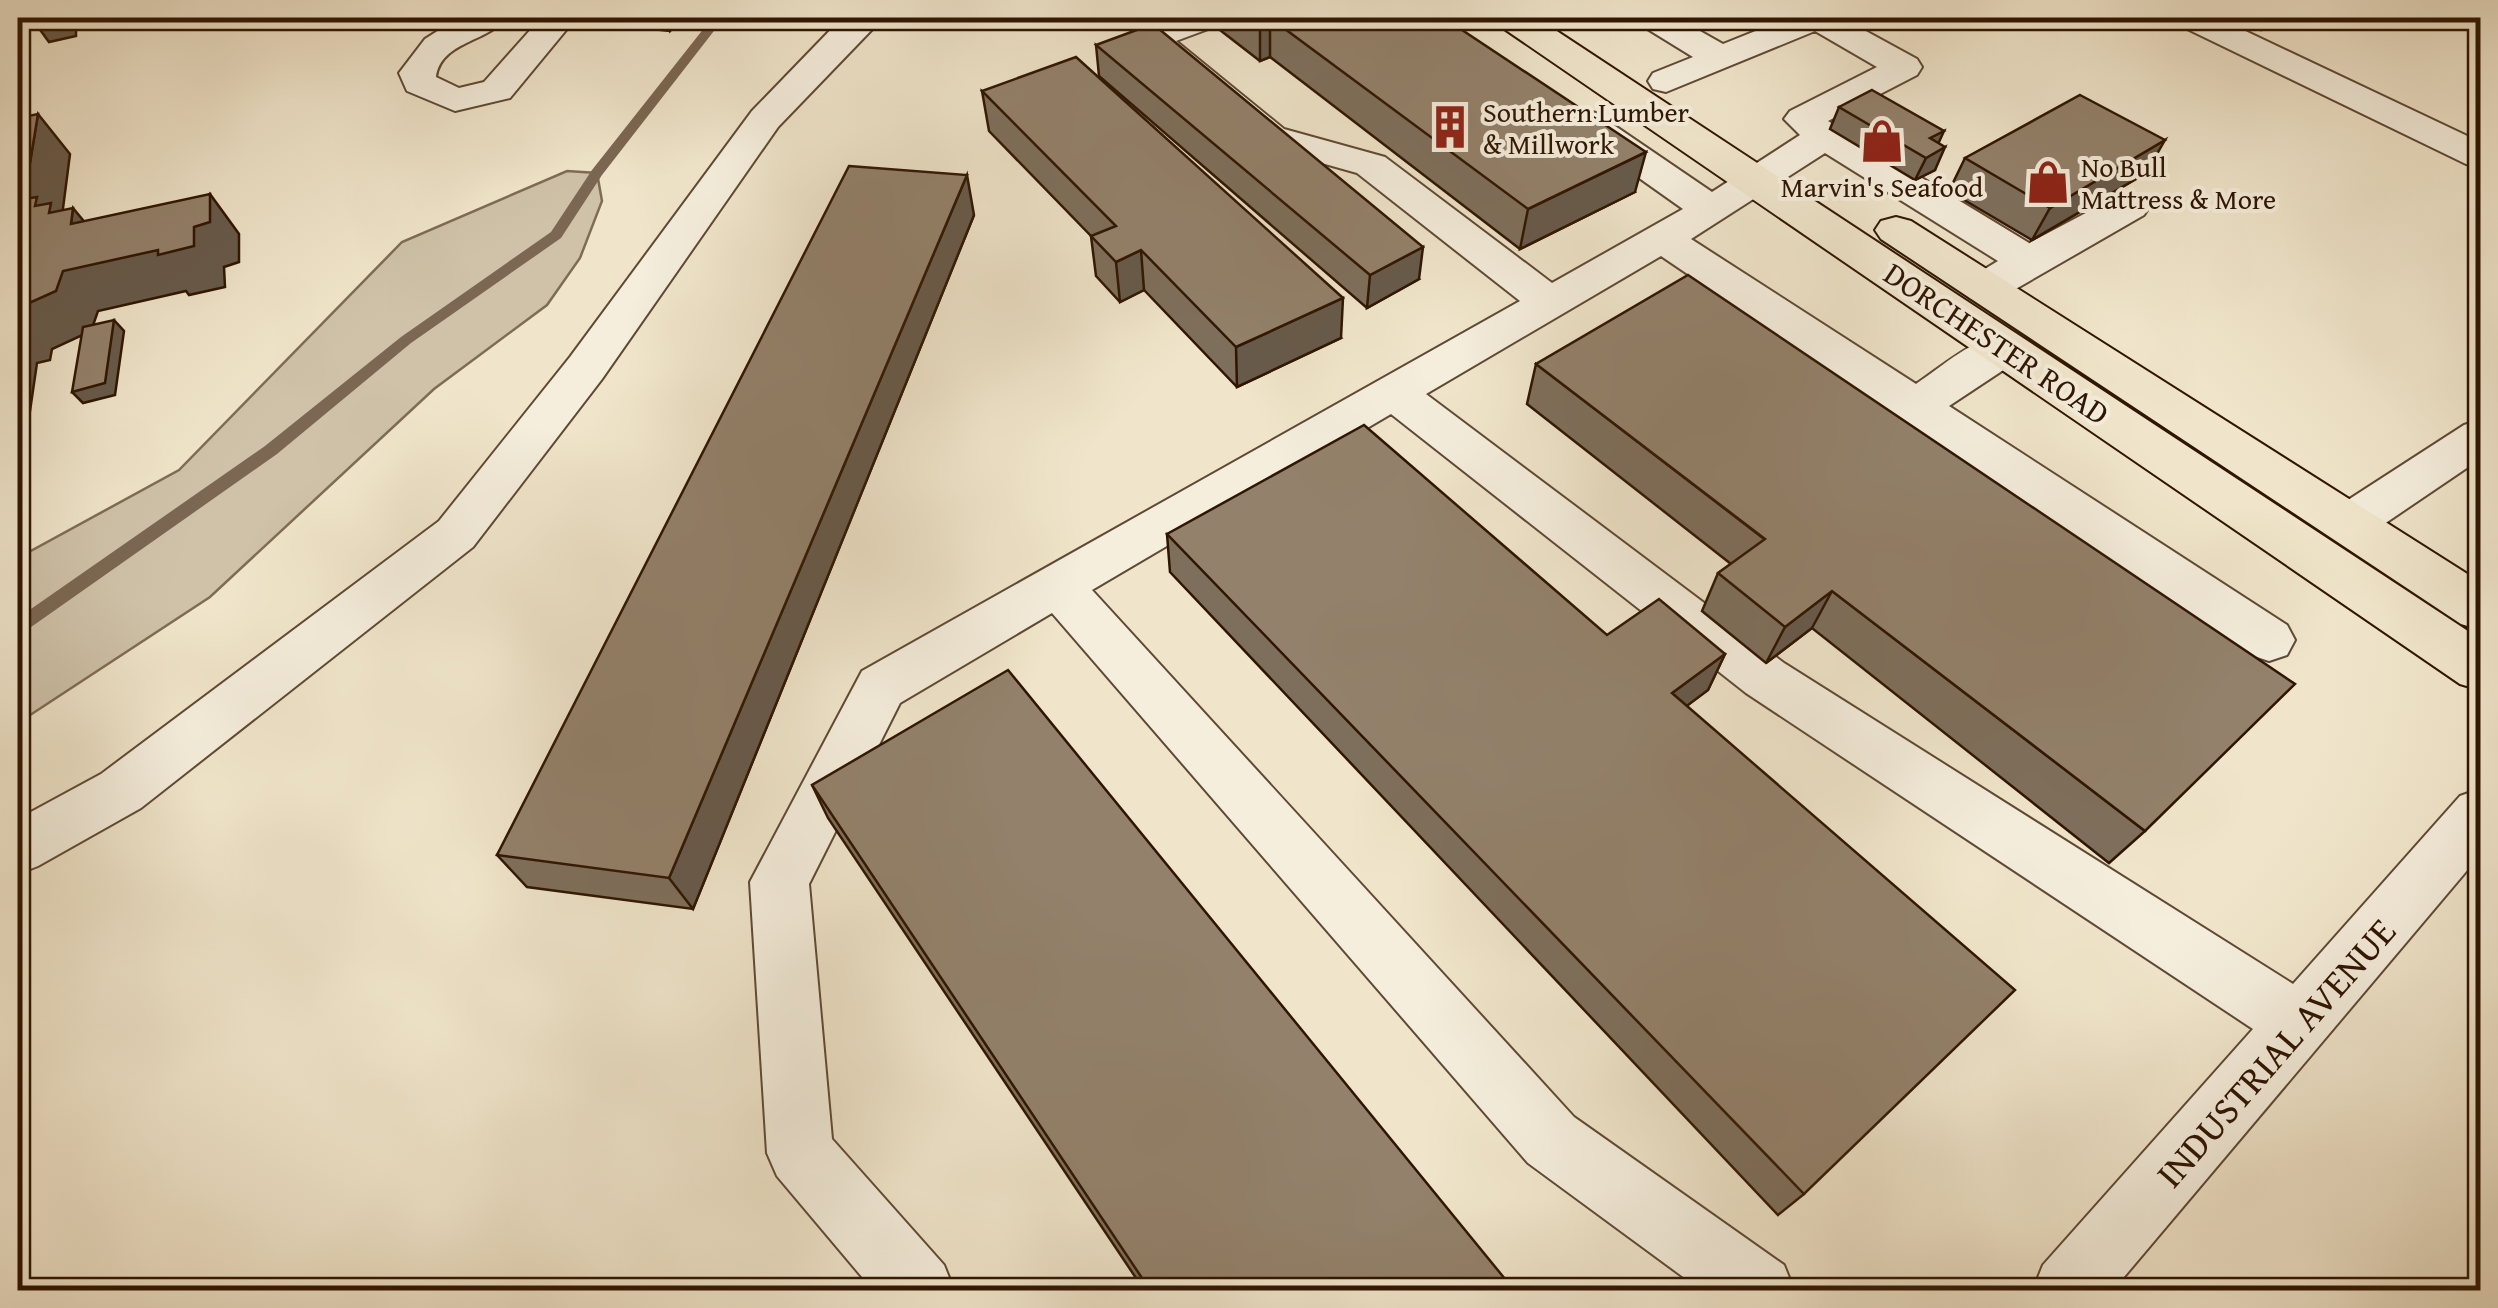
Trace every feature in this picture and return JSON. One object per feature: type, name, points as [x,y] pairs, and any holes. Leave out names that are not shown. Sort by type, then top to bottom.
[{"type":"main road","name":"DORCHESTER ROAD","points":[[1513,18],[1790,159],[2480,610]]},
{"type":"main road","name":"DORCHESTER ROAD","points":[[1569,18],[1673,98]]},
{"type":"main road","name":"DORCHESTER ROAD","points":[[1790,159],[2004,348],[2480,668]]},
{"type":"street","points":[[488,18],[456,31],[424,61],[417,73],[420,83],[455,100],[480,97],[496,90],[559,18]]},
{"type":"street","points":[[18,848],[121,790],[456,534],[586,368],[765,119],[854,25],[866,18]]},
{"type":"street","points":[[1207,18],[1150,38],[1271,138],[1372,166],[1550,302]]},
{"type":"street","points":[[1653,18],[1721,58]]},
{"type":"street","points":[[919,1290],[800,1153],[779,882],[881,687],[1711,210],[1790,159],[1803,118],[1904,67],[1817,18],[1721,58],[1673,98],[1608,139]]},
{"type":"street","points":[[2191,18],[2480,156]]},
{"type":"street","points":[[1561,106],[1711,210]]},
{"type":"street","points":[[1790,159],[2028,261]]},
{"type":"street","points":[[1985,288],[2130,206]]},
{"type":"street","points":[[1662,238],[2269,640]]},
{"type":"street","points":[[1915,406],[2004,348]]},
{"type":"street","points":[[1393,392],[1766,678],[2300,1024]]},
{"type":"street","points":[[2348,524],[2480,437]]},
{"type":"street","points":[[1058,586],[1551,1140],[1760,1290]]},
{"type":"street","name":"INDUSTRIAL AVENUE","points":[[2068,1290],[2480,814]]},
{"type":"shaded area","points":[[567,171],[597,173],[602,201],[580,258],[547,305],[434,389],[210,597],[18,723],[18,558],[179,470],[402,242]]},
{"type":"building","points":[[1270,18],[1444,18],[1646,152],[1528,209]]},
{"type":"building","points":[[1153,24],[1423,247],[1370,275],[1096,45]]},
{"type":"building","points":[[1076,57],[1343,298],[1236,347],[1141,250],[1116,262],[1091,236],[1116,226],[982,91]]},
{"type":"building","points":[[1872,90],[1944,131],[1930,138],[1945,147],[1926,158],[1839,107]]},
{"type":"building","points":[[2080,95],[2165,140],[2050,208],[1965,158]]},
{"type":"building","points":[[38,114],[24,199],[37,197],[35,206],[51,203],[49,213],[73,208],[71,224],[210,194],[210,222],[194,227],[194,246],[63,271],[56,291],[18,308],[18,118]]},
{"type":"building","points":[[849,166],[967,175],[669,878],[497,855]]},
{"type":"building","points":[[1688,275],[2295,684],[2145,831],[1832,591],[1785,627],[1718,573],[1765,539],[1536,364]]},
{"type":"building","points":[[114,320],[105,383],[72,392],[83,327]]},
{"type":"building","points":[[1364,425],[1607,635],[1659,599],[1725,654],[1672,693],[2015,990],[1804,1194],[1167,534]]},
{"type":"building","points":[[1008,670],[1514,1290],[1150,1290],[812,785]]},
{"type":"waterway","points":[[18,627],[271,450],[406,340],[556,235],[597,173],[718,18]]},
{"type":"place","name":"Southern Lumber & Millwork","points":[[1450,127]]},
{"type":"place","name":"Marvin's Seafood","points":[[1882,141]]},
{"type":"place","name":"No Bull Mattress & More","points":[[2048,182]]}]
